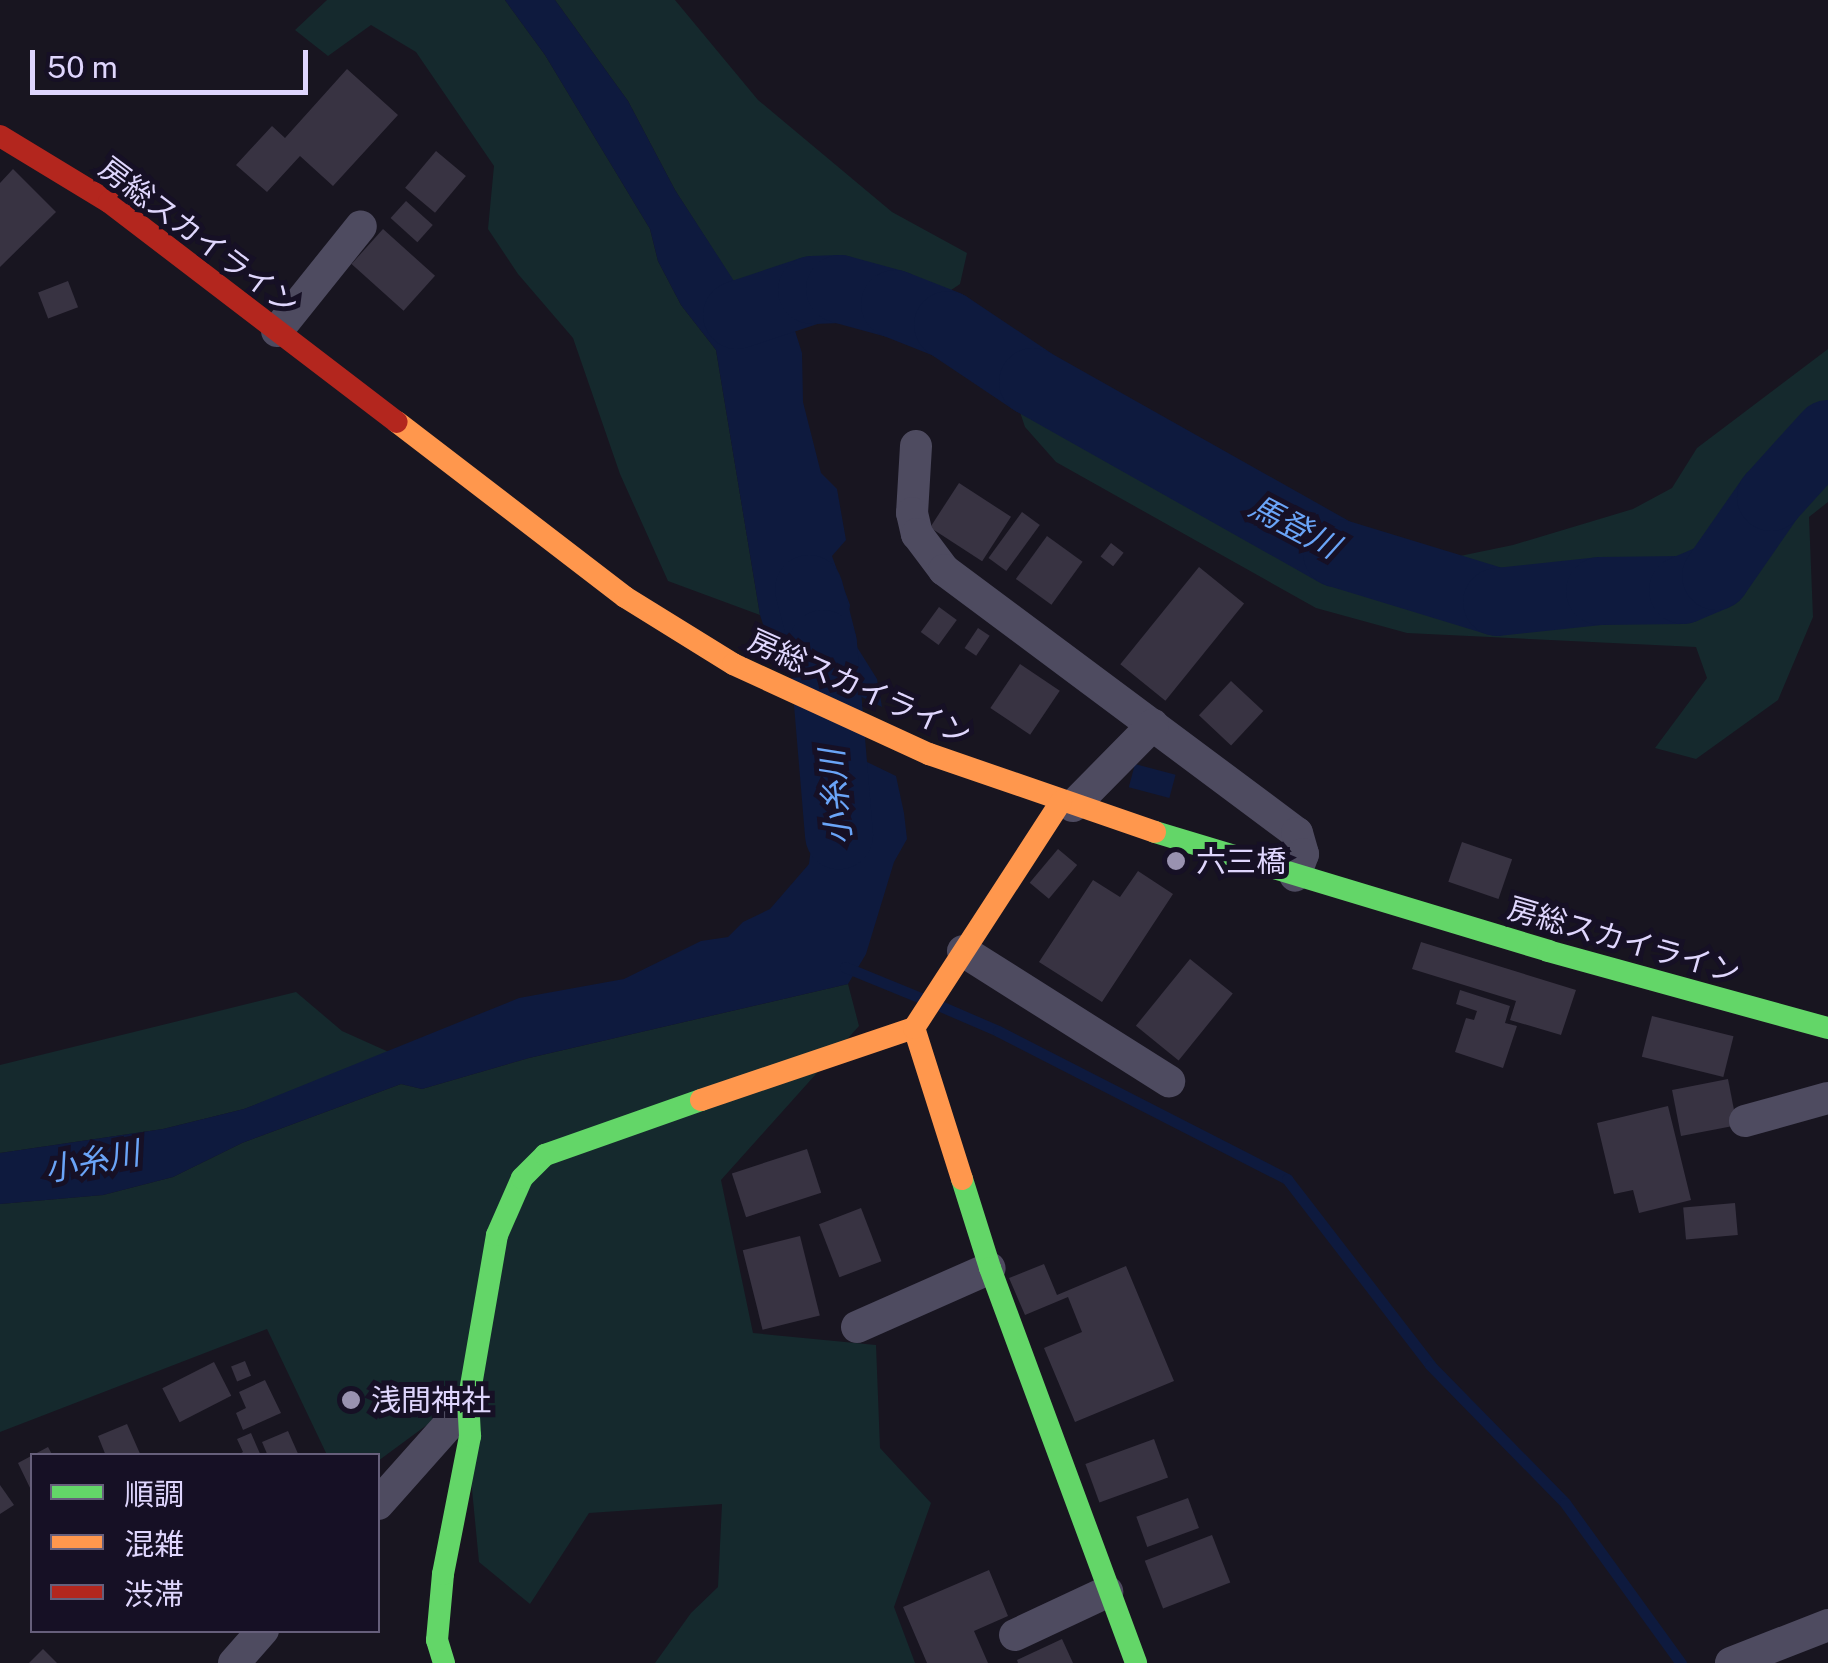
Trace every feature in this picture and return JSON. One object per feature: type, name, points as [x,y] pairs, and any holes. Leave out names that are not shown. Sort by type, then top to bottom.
[{"type":"main road","name":"房総スカイライン","points":[[0,136],[109,202],[624,597],[733,664],[929,754],[1067,804],[1295,876],[1828,1028]]},
{"type":"main road","points":[[444,1663],[437,1640],[443,1574],[470,1436],[468,1404],[497,1235],[522,1178],[545,1155],[917,1023],[1067,804]]},
{"type":"main road","points":[[917,1023],[990,1268],[1136,1663]]},
{"type":"street","points":[[277,331],[361,226]]},
{"type":"street","points":[[916,446],[912,513],[917,534],[936,561],[1297,832],[1303,854],[1295,876]]},
{"type":"street","points":[[1067,804],[1153,725]]},
{"type":"street","points":[[960,956],[1170,1081]]},
{"type":"street","points":[[1746,1120],[1828,1098]]},
{"type":"street","points":[[856,1327],[990,1268]]},
{"type":"street","points":[[380,1502],[468,1404]]},
{"type":"street","points":[[1015,1635],[1107,1592]]},
{"type":"street","points":[[1731,1663],[1828,1626]]},
{"type":"street","points":[[234,1663],[260,1633]]},
{"type":"green space","points":[[327,0],[505,0],[545,55],[650,229],[658,261],[681,305],[716,350],[760,615],[668,581],[620,474],[573,338],[518,274],[488,229],[494,166],[416,52],[371,25],[328,56],[295,30]]},
{"type":"green space","points":[[555,0],[675,0],[758,100],[892,212],[967,253],[960,284],[935,301],[873,269],[780,296],[768,287],[754,295],[734,282],[675,190],[628,101]]},
{"type":"green space","points":[[1828,349],[1828,502],[1809,517],[1813,617],[1778,700],[1696,759],[1655,748],[1707,678],[1696,647],[1407,633],[1316,608],[1056,462],[1025,427],[1012,388],[1211,512],[1373,574],[1513,545],[1633,509],[1672,488],[1697,448]]},
{"type":"green space","points":[[848,984],[859,1026],[721,1180],[753,1333],[876,1345],[880,1448],[931,1503],[894,1607],[915,1663],[655,1663],[691,1613],[718,1587],[722,1504],[589,1513],[530,1604],[479,1562],[471,1479],[473,1391],[380,1460],[380,1453],[326,1453],[267,1329],[0,1432],[0,1204],[103,1195],[173,1177],[242,1143],[401,1084],[422,1089],[529,1058]]},
{"type":"green space","points":[[296,992],[342,1031],[391,1053],[244,1109],[163,1129],[0,1153],[0,1065]]},
{"type":"water","points":[[505,0],[555,0],[628,101],[675,190],[734,281],[754,295],[768,287],[785,299],[802,353],[803,402],[821,473],[837,489],[846,540],[832,556],[850,605],[847,631],[877,679],[882,707],[772,652],[760,615],[716,350],[681,305],[658,261],[650,229],[545,55]]},
{"type":"water","points":[[803,731],[896,776],[904,813],[907,839],[894,862],[866,954],[848,984],[529,1058],[422,1089],[401,1084],[242,1143],[173,1177],[103,1195],[0,1204],[0,1153],[163,1129],[244,1109],[519,998],[624,979],[701,941],[728,937],[743,922],[770,909],[809,864],[812,840],[806,826],[811,783]]},
{"type":"water","points":[[1135,764],[1176,775],[1169,798],[1129,787]]},
{"type":"building","points":[[347,69],[398,115],[333,186],[300,156],[267,192],[236,165],[272,126],[285,138]]},
{"type":"building","points":[[436,151],[466,176],[435,213],[405,188]]},
{"type":"building","points":[[13,169],[56,212],[0,267],[0,183]]},
{"type":"building","points":[[406,201],[433,225],[417,242],[391,218]]},
{"type":"building","points":[[383,229],[435,276],[404,311],[352,264]]},
{"type":"building","points":[[68,281],[78,307],[48,319],[38,292]]},
{"type":"building","points":[[959,483],[1011,517],[982,561],[930,527]]},
{"type":"building","points":[[1022,512],[1040,525],[1006,571],[988,558]]},
{"type":"building","points":[[1047,536],[1083,562],[1051,605],[1016,579]]},
{"type":"building","points":[[1111,543],[1124,553],[1113,566],[1101,556]]},
{"type":"building","points":[[1199,567],[1244,604],[1165,701],[1120,664]]},
{"type":"building","points":[[939,607],[957,620],[939,645],[921,632]]},
{"type":"building","points":[[978,628],[990,636],[976,656],[965,648]]},
{"type":"building","points":[[1020,664],[1060,691],[1030,735],[990,708]]},
{"type":"building","points":[[1231,681],[1263,711],[1231,745],[1199,715]]},
{"type":"building","points":[[1462,842],[1512,859],[1498,899],[1448,882]]},
{"type":"building","points":[[1058,849],[1077,865],[1049,899],[1030,883]]},
{"type":"building","points":[[1138,871],[1173,894],[1102,1002],[1039,962],[1093,880],[1120,897]]},
{"type":"building","points":[[1421,942],[1576,990],[1561,1035],[1510,1020],[1516,1001],[1412,969]]},
{"type":"building","points":[[1190,959],[1233,994],[1179,1060],[1136,1026]]},
{"type":"building","points":[[1460,990],[1510,1006],[1505,1023],[1517,1026],[1503,1068],[1455,1052],[1466,1018],[1474,1020],[1477,1011],[1456,1004]]},
{"type":"building","points":[[1652,1016],[1734,1036],[1723,1077],[1642,1057]]},
{"type":"building","points":[[1728,1079],[1737,1125],[1681,1136],[1672,1090]]},
{"type":"building","points":[[1668,1106],[1691,1200],[1639,1213],[1633,1190],[1614,1194],[1597,1123]]},
{"type":"building","points":[[807,1149],[821,1193],[746,1217],[732,1173]]},
{"type":"building","points":[[1735,1203],[1738,1235],[1686,1239],[1683,1208]]},
{"type":"building","points":[[861,1208],[881,1261],[839,1277],[819,1224]]},
{"type":"building","points":[[800,1236],[820,1316],[763,1330],[743,1250]]},
{"type":"building","points":[[1044,1264],[1057,1295],[1126,1266],[1174,1381],[1075,1422],[1044,1348],[1082,1332],[1068,1297],[1025,1315],[1009,1278]]},
{"type":"building","points":[[245,1361],[251,1376],[237,1381],[231,1367]]},
{"type":"building","points":[[214,1362],[231,1396],[180,1422],[162,1388]]},
{"type":"building","points":[[265,1380],[281,1413],[243,1430],[236,1413],[246,1408],[239,1392]]},
{"type":"building","points":[[127,1424],[140,1453],[105,1453],[98,1436]]},
{"type":"building","points":[[288,1431],[298,1453],[267,1453],[262,1442]]},
{"type":"building","points":[[251,1433],[260,1453],[241,1453],[237,1439]]},
{"type":"building","points":[[1154,1439],[1168,1478],[1099,1502],[1085,1464]]},
{"type":"building","points":[[30,1457],[30,1488],[18,1463]]},
{"type":"building","points":[[0,1485],[14,1505],[0,1514]]},
{"type":"building","points":[[1188,1498],[1199,1528],[1147,1547],[1136,1517]]},
{"type":"building","points":[[1212,1535],[1230,1583],[1163,1608],[1145,1561]]},
{"type":"building","points":[[989,1570],[1008,1616],[974,1631],[988,1663],[927,1663],[903,1607]]},
{"type":"building","points":[[1062,1639],[1073,1663],[1018,1663],[1017,1660]]},
{"type":"building","points":[[43,1649],[57,1663],[29,1663]]},
{"type":"waterway","name":"馬登川","points":[[737,315],[812,290],[840,289],[895,304],[948,325],[1033,382],[1337,553],[1497,602],[1600,591],[1683,590],[1716,576],[1771,497],[1828,434]]},
{"type":"waterway","name":"小糸川","points":[[809,589],[823,644],[839,835]]},
{"type":"waterway","points":[[845,967],[921,998]]},
{"type":"waterway","points":[[938,1005],[998,1031],[1287,1179],[1430,1365],[1565,1503],[1681,1663]]},
{"type":"traffic: fast","points":[[1155,832],[1548,951],[1828,1028]]},
{"type":"traffic: fast","points":[[444,1663],[437,1640],[443,1574],[470,1436],[468,1403],[497,1235],[522,1178],[545,1155],[701,1100]]},
{"type":"traffic: fast","points":[[962,1179],[990,1268],[1136,1663]]},
{"type":"traffic: slow","points":[[397,422],[625,597],[733,664],[929,754],[1155,832]]},
{"type":"traffic: slow","points":[[962,1179],[914,1028],[1061,802]]},
{"type":"traffic: slow","points":[[701,1100],[914,1028]]},
{"type":"traffic: jam","points":[[0,136],[109,202],[397,422]]},
{"type":"place","name":"六三橋","points":[[1176,861]]},
{"type":"place","name":"浅間神社","points":[[351,1400]]}]
